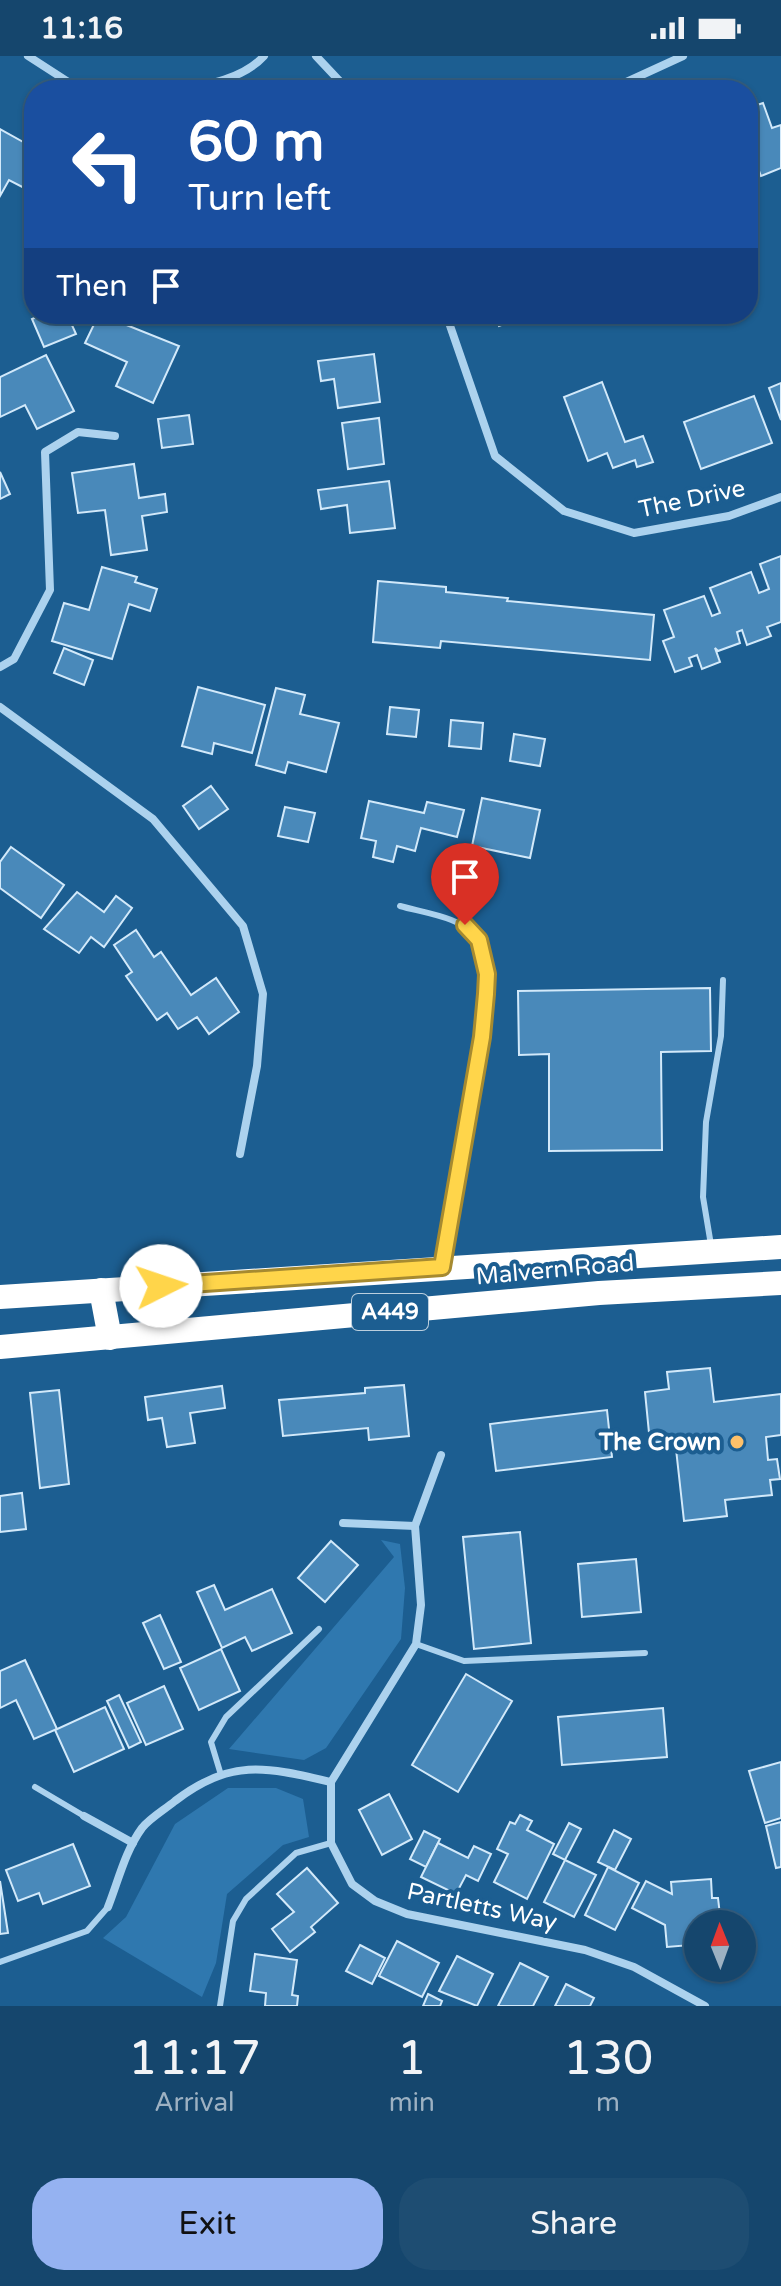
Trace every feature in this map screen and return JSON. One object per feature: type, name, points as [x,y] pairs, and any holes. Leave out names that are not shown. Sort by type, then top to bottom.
[{"type":"highway","name":"Malvern Road","points":[[0,1297],[712,1249],[781,1247]]},
{"type":"highway","points":[[712,1249],[714,1285]]},
{"type":"highway","name":"Malvern Road","points":[[0,1347],[714,1285],[781,1283]]},
{"type":"highway","points":[[101,1290],[110,1338]]},
{"type":"street","points":[[28,56],[65,80]]},
{"type":"street","points":[[218,80],[252,69],[264,56]]},
{"type":"street","points":[[316,56],[339,80]]},
{"type":"street","points":[[631,80],[683,56]]},
{"type":"street","name":"The Drive","points":[[449,324],[495,456],[564,511],[634,533],[729,516],[781,497]]},
{"type":"street","points":[[0,667],[14,659],[50,590],[45,452],[78,432],[115,436]]},
{"type":"street","points":[[0,707],[153,819],[243,926],[263,994],[257,1066],[240,1154]]},
{"type":"street","points":[[108,1907],[133,1843],[143,1826],[189,1791],[235,1769],[282,1771],[331,1782],[416,1644],[421,1605],[415,1526],[441,1455]]},
{"type":"street","points":[[343,1523],[415,1526]]},
{"type":"street","name":"Partletts Way","points":[[331,1782],[331,1843],[352,1884],[375,1901],[407,1914],[585,1950],[634,1967],[705,2006]]},
{"type":"street","points":[[84,1816],[133,1843]]},
{"type":"lane","points":[[400,906],[465,925],[479,940],[487,974],[482,1037],[442,1267]]},
{"type":"lane","points":[[712,1249],[703,1197],[704,1167],[706,1122],[721,1036],[723,980]]},
{"type":"lane","points":[[221,1775],[211,1742],[226,1717],[319,1629]]},
{"type":"lane","points":[[416,1644],[464,1661],[645,1653]]},
{"type":"lane","points":[[35,1787],[84,1816]]},
{"type":"lane","points":[[220,2006],[233,1921],[246,1899],[296,1853],[331,1843]]},
{"type":"lane","points":[[0,1962],[87,1931],[108,1907]]},
{"type":"shaded area","points":[[381,1540],[400,1544],[405,1588],[401,1639],[326,1748],[304,1760],[229,1749],[394,1557]]},
{"type":"shaded area","points":[[228,1788],[276,1788],[303,1799],[309,1837],[283,1845],[227,1894],[216,1963],[202,1997],[103,1938],[126,1917],[175,1824]]},
{"type":"building","points":[[763,103],[772,128],[781,125],[781,168],[761,176],[758,168],[758,105]]},
{"type":"building","points":[[0,129],[24,142],[24,188],[9,180],[0,196]]},
{"type":"building","points":[[34,324],[72,324],[76,334],[44,347]]},
{"type":"building","points":[[94,324],[124,324],[179,346],[153,403],[116,386],[127,362],[85,343]]},
{"type":"building","points":[[374,354],[380,402],[338,408],[334,379],[321,381],[318,361]]},
{"type":"building","points":[[46,355],[74,411],[37,429],[25,405],[0,417],[0,377]]},
{"type":"building","points":[[602,382],[625,442],[643,436],[653,462],[637,467],[635,460],[613,468],[607,453],[588,461],[564,397]]},
{"type":"building","points":[[781,383],[781,420],[769,388]]},
{"type":"building","points":[[754,396],[772,443],[701,469],[684,422]]},
{"type":"building","points":[[189,415],[193,444],[162,448],[158,419]]},
{"type":"building","points":[[379,418],[384,464],[348,469],[342,423]]},
{"type":"building","points":[[134,464],[139,498],[165,494],[167,512],[142,516],[147,550],[111,555],[105,510],[78,513],[72,473]]},
{"type":"building","points":[[0,472],[10,494],[0,499]]},
{"type":"building","points":[[389,481],[395,528],[350,533],[347,505],[321,509],[318,490]]},
{"type":"building","points":[[781,556],[781,622],[767,627],[771,636],[747,645],[742,630],[737,632],[740,643],[718,651],[715,648],[720,662],[702,669],[697,655],[689,658],[692,666],[675,672],[663,641],[674,637],[664,610],[704,596],[712,616],[720,613],[710,588],[751,572],[759,593],[769,589],[760,564]]},
{"type":"building","points":[[102,567],[137,577],[135,582],[157,589],[150,611],[129,604],[112,659],[52,641],[64,603],[89,610]]},
{"type":"building","points":[[378,581],[446,587],[446,592],[508,598],[507,601],[654,615],[650,660],[441,641],[440,648],[373,642]]},
{"type":"building","points":[[64,648],[93,660],[84,685],[54,673]]},
{"type":"building","points":[[198,687],[265,705],[252,753],[214,743],[212,754],[182,746]]},
{"type":"building","points":[[276,688],[305,695],[300,714],[339,723],[326,772],[288,762],[285,773],[256,765]]},
{"type":"building","points":[[390,707],[419,710],[416,737],[387,734]]},
{"type":"building","points":[[451,720],[483,723],[481,749],[449,746]]},
{"type":"building","points":[[514,734],[545,739],[540,766],[510,761]]},
{"type":"building","points":[[211,786],[228,809],[199,829],[183,806]]},
{"type":"building","points":[[482,798],[540,810],[530,858],[472,846]]},
{"type":"building","points":[[369,801],[424,813],[427,802],[464,810],[457,837],[421,828],[415,851],[397,846],[393,862],[373,857],[376,841],[361,838]]},
{"type":"building","points":[[285,807],[315,813],[308,842],[278,836]]},
{"type":"building","points":[[11,847],[64,885],[41,918],[0,888],[0,862]]},
{"type":"building","points":[[77,892],[104,912],[116,896],[132,908],[104,947],[91,937],[79,953],[44,929]]},
{"type":"building","points":[[136,930],[154,957],[161,952],[191,995],[216,978],[239,1012],[209,1034],[197,1017],[178,1029],[167,1013],[157,1020],[126,976],[132,972],[114,945]]},
{"type":"building","points":[[710,988],[711,1051],[661,1052],[662,1150],[549,1151],[549,1054],[519,1055],[518,991]]},
{"type":"building","points":[[710,1368],[714,1402],[781,1394],[781,1435],[766,1437],[768,1460],[777,1459],[780,1479],[770,1480],[772,1495],[725,1500],[727,1516],[684,1521],[675,1440],[650,1443],[645,1392],[669,1389],[667,1372]]},
{"type":"building","points":[[404,1385],[409,1436],[369,1440],[368,1428],[283,1436],[279,1400],[365,1393],[365,1388]]},
{"type":"building","points":[[222,1386],[225,1408],[190,1413],[195,1443],[167,1447],[162,1418],[148,1420],[145,1397]]},
{"type":"building","points":[[59,1390],[69,1484],[40,1488],[30,1393]]},
{"type":"building","points":[[607,1410],[612,1457],[496,1471],[490,1424]]},
{"type":"building","points":[[22,1493],[26,1529],[0,1532],[0,1496]]},
{"type":"building","points":[[520,1532],[531,1643],[474,1649],[463,1537]]},
{"type":"building","points":[[331,1541],[358,1565],[325,1602],[298,1578]]},
{"type":"building","points":[[636,1559],[641,1612],[582,1617],[578,1564]]},
{"type":"building","points":[[214,1585],[225,1610],[272,1589],[292,1633],[252,1651],[245,1637],[222,1648],[197,1592]]},
{"type":"building","points":[[160,1615],[181,1662],[164,1669],[143,1623]]},
{"type":"building","points":[[221,1649],[240,1691],[199,1710],[180,1668]]},
{"type":"building","points":[[25,1660],[57,1729],[34,1739],[16,1700],[0,1708],[0,1671]]},
{"type":"building","points":[[466,1674],[512,1701],[458,1792],[412,1765]]},
{"type":"building","points":[[164,1686],[183,1729],[146,1745],[127,1703]]},
{"type":"building","points":[[119,1695],[141,1742],[129,1748],[107,1701]]},
{"type":"building","points":[[105,1707],[124,1749],[74,1772],[55,1730]]},
{"type":"building","points":[[663,1708],[667,1757],[562,1765],[558,1717]]},
{"type":"building","points":[[781,1762],[781,1818],[765,1823],[749,1771]]},
{"type":"building","points":[[389,1794],[412,1839],[382,1855],[359,1810]]},
{"type":"building","points":[[520,1815],[532,1821],[527,1830],[554,1844],[527,1899],[494,1882],[508,1854],[497,1849],[510,1822],[515,1824]]},
{"type":"building","points":[[781,1822],[781,1867],[776,1868],[766,1826]]},
{"type":"building","points":[[569,1823],[581,1829],[565,1860],[553,1854]]},
{"type":"building","points":[[614,1830],[631,1839],[615,1870],[598,1862]]},
{"type":"building","points":[[424,1831],[440,1839],[426,1867],[410,1859]]},
{"type":"building","points":[[438,1843],[468,1858],[474,1846],[491,1854],[478,1881],[466,1875],[456,1894],[421,1877]]},
{"type":"building","points":[[73,1844],[90,1886],[43,1904],[39,1893],[18,1901],[6,1870]]},
{"type":"building","points":[[565,1860],[596,1875],[574,1917],[544,1902]]},
{"type":"building","points":[[608,1867],[639,1883],[615,1930],[585,1915]]},
{"type":"building","points":[[307,1868],[338,1903],[311,1927],[315,1932],[290,1952],[272,1929],[294,1912],[277,1894]]},
{"type":"building","points":[[711,1879],[712,1898],[718,1898],[719,1910],[684,1910],[684,1946],[667,1947],[665,1925],[632,1908],[646,1881],[672,1894],[671,1882]]},
{"type":"building","points":[[0,1881],[8,1933],[0,1934]]},
{"type":"building","points":[[397,1941],[439,1963],[422,1997],[379,1976]]},
{"type":"building","points":[[360,1945],[385,1958],[372,1984],[346,1971]]},
{"type":"building","points":[[255,1954],[297,1960],[292,1995],[298,1996],[297,2006],[265,2006],[266,1993],[250,1991]]},
{"type":"building","points":[[457,1956],[493,1974],[477,2006],[439,1991]]},
{"type":"building","points":[[520,1963],[548,1977],[533,2006],[498,2006]]},
{"type":"building","points":[[566,1984],[594,1998],[590,2006],[555,2006]]},
{"type":"building","points":[[428,1994],[442,2001],[440,2006],[423,2006]]},
{"type":"place","name":"The Crown","points":[[737,1442]]},
{"type":"route","points":[[161,1286],[442,1267],[482,1037],[486,994],[484,955],[479,940],[465,925]]}]
